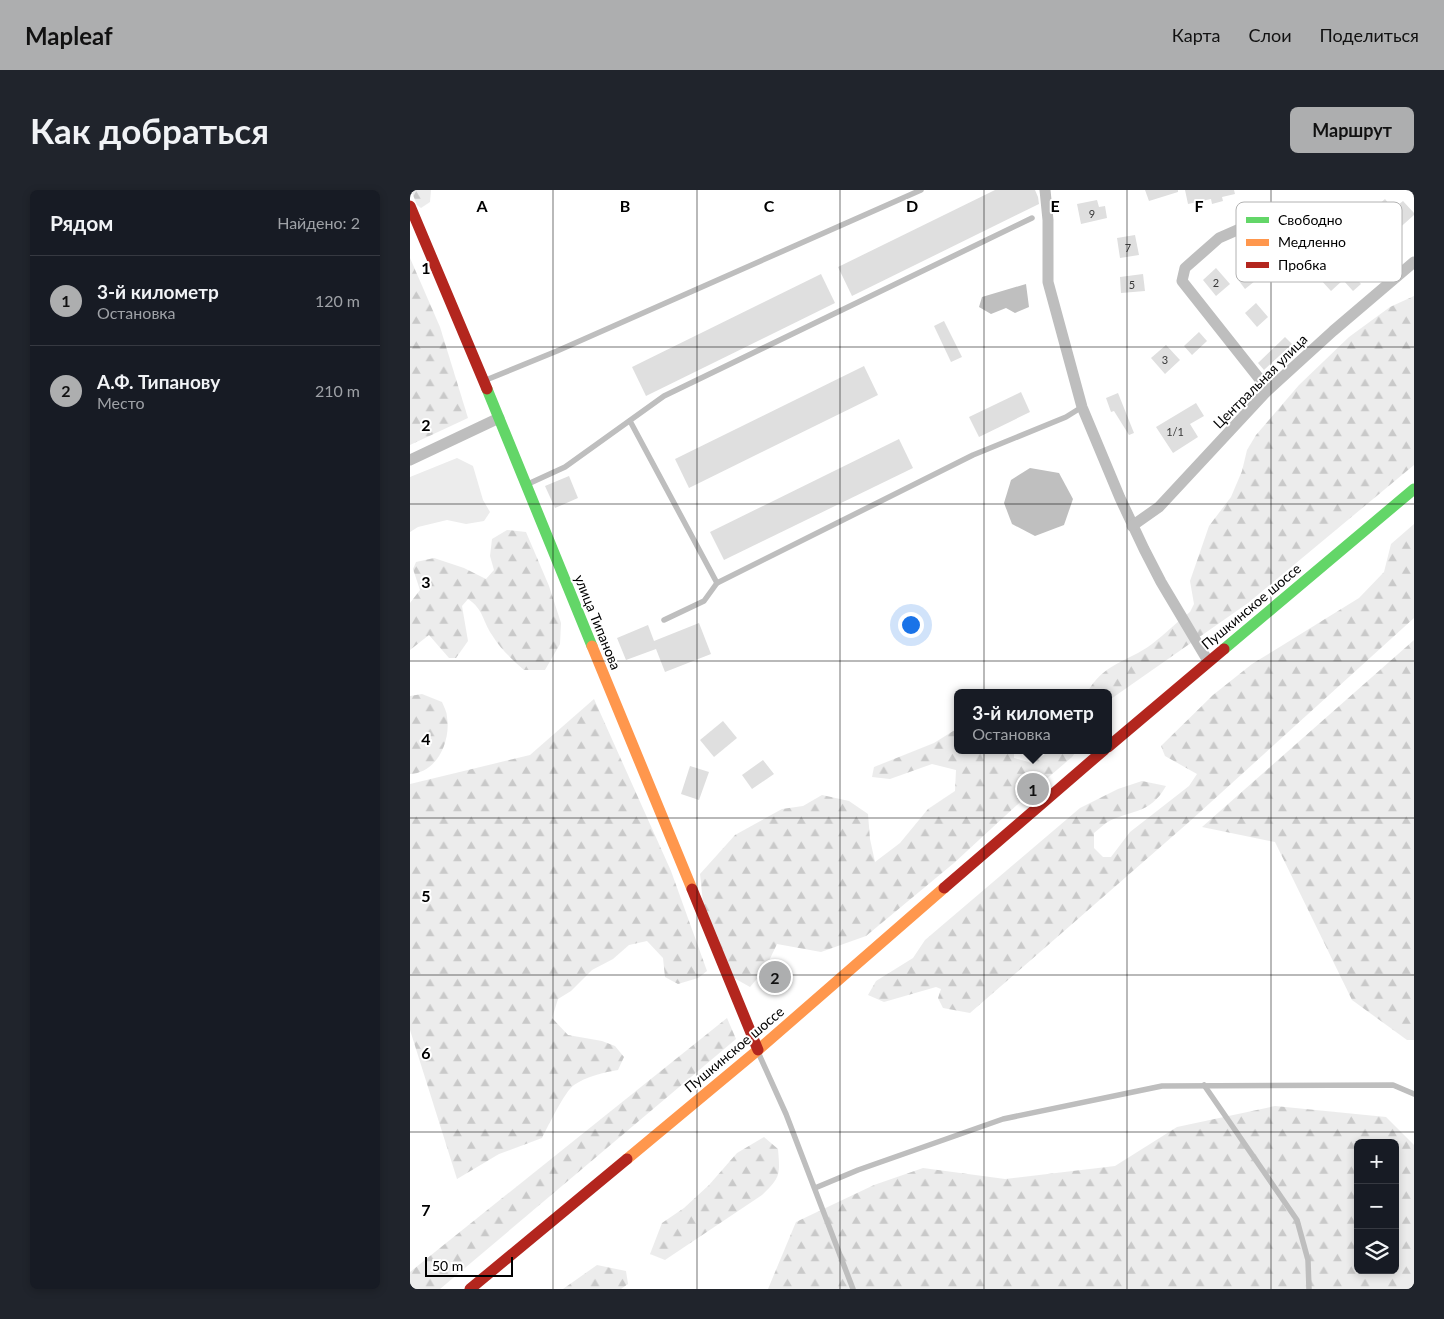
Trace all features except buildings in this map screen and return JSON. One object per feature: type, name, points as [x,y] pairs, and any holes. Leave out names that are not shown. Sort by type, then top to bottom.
[{"type":"main road","name":"улица Типанова","points":[[410,206],[484,381],[758,1050]]},
{"type":"main road","name":"Пушкинское шоссе","points":[[1112,744],[1414,489]]},
{"type":"main road","name":"Пушкинское шоссе","points":[[470,1289],[758,1050],[1099,754]]},
{"type":"street","points":[[1045,190],[1048,220],[1048,282],[1082,408],[1132,526],[1161,582],[1208,662]]},
{"type":"street","points":[[1236,231],[1219,238],[1185,268],[1182,281],[1258,377],[1266,392]]},
{"type":"street","name":"Центральная улица","points":[[1402,272],[1414,262]]},
{"type":"street","name":"Центральная улица","points":[[1132,526],[1159,507],[1266,392],[1391,282]]},
{"type":"street","points":[[410,460],[499,418]]},
{"type":"lane","points":[[484,381],[921,190]]},
{"type":"lane","points":[[526,485],[565,467],[664,396],[1032,218]]},
{"type":"lane","points":[[664,620],[704,601],[717,583],[973,455],[1066,417],[1082,408]]},
{"type":"lane","points":[[630,421],[717,583]]},
{"type":"lane","points":[[758,1050],[786,1114],[853,1289]]},
{"type":"lane","points":[[1204,1085],[1297,1220],[1308,1260],[1309,1289]]},
{"type":"lane","points":[[815,1188],[858,1170],[1003,1119],[1162,1086],[1393,1085],[1414,1094]]},
{"type":"green space","points":[[411,190],[431,190],[430,202],[421,208],[417,205]]},
{"type":"green space","points":[[410,258],[440,327],[468,418],[410,445]]},
{"type":"green space","points":[[1414,296],[1414,465],[1248,603],[1112,698],[1112,689],[1089,689],[1108,669],[1152,644],[1190,612],[1194,604],[1190,581],[1209,526],[1231,497],[1242,471],[1247,450],[1256,435],[1299,385],[1349,337],[1390,307]]},
{"type":"green space","points":[[457,458],[473,466],[483,500],[490,512],[484,521],[466,524],[447,520],[418,527],[410,532],[410,477]]},
{"type":"green space","points":[[1414,524],[1414,618],[1189,822],[970,1013],[943,1008],[938,998],[941,989],[936,987],[884,1002],[868,995],[876,981],[913,958],[925,940],[1080,808],[1118,789],[1142,781],[1166,786],[1160,796],[1146,807],[1106,823],[1094,833],[1094,848],[1103,857],[1111,857],[1130,832],[1189,786],[1197,774],[1165,756],[1161,746],[1213,695],[1252,664],[1359,598],[1384,572],[1391,544]]},
{"type":"green space","points":[[507,530],[526,532],[549,586],[561,623],[560,644],[545,670],[524,670],[515,662],[499,645],[480,611],[468,599],[462,606],[468,641],[456,658],[449,658],[429,635],[410,650],[410,603],[420,590],[413,569],[416,562],[434,558],[464,568],[486,579],[494,570],[490,556],[492,539]]},
{"type":"green space","points":[[1414,640],[1414,1040],[1407,1040],[1352,1000],[1275,842],[1202,827]]},
{"type":"green space","points":[[422,694],[442,702],[447,715],[447,736],[435,762],[420,772],[410,774],[410,696]]},
{"type":"green space","points":[[594,699],[671,871],[707,971],[698,978],[678,984],[665,977],[663,958],[647,941],[629,945],[613,959],[592,970],[571,991],[558,999],[552,1018],[568,1035],[602,1041],[615,1046],[624,1057],[618,1070],[589,1077],[574,1085],[562,1101],[542,1138],[499,1154],[457,1179],[410,1030],[410,784],[530,755]]},
{"type":"green space","points":[[954,730],[954,754],[1014,754],[1014,758],[1032,763],[1045,754],[1074,754],[954,863],[866,936],[821,952],[777,944],[765,969],[750,987],[727,974],[703,903],[700,874],[735,835],[782,809],[803,806],[822,795],[849,801],[868,814],[870,839],[875,862],[900,843],[928,809],[955,791],[956,770],[932,764],[890,779],[872,777],[874,767],[934,743]]},
{"type":"green space","points":[[727,1018],[736,1039],[440,1289],[410,1289],[410,1272]]},
{"type":"green space","points":[[1275,1106],[1386,1117],[1414,1145],[1414,1289],[768,1289],[796,1222],[874,1185],[923,1168],[1005,1179],[1115,1166],[1177,1127]]},
{"type":"green space","points":[[764,1137],[778,1149],[779,1170],[773,1184],[762,1195],[665,1260],[650,1254],[662,1223],[684,1208],[709,1185],[737,1153]]},
{"type":"green space","points":[[597,1265],[626,1271],[628,1284],[621,1289],[563,1289]]},
{"type":"shaded area","points":[[1026,284],[1029,307],[1015,313],[1006,308],[991,314],[979,307],[982,297]]},
{"type":"shaded area","points":[[1030,468],[1059,473],[1073,499],[1064,525],[1035,536],[1012,524],[1004,503],[1011,480]]},
{"type":"traffic: fast","points":[[487,389],[592,646]]},
{"type":"traffic: fast","points":[[1224,649],[1414,489]]},
{"type":"traffic: slow","points":[[592,646],[692,889]]},
{"type":"traffic: slow","points":[[627,1159],[758,1050],[944,888]]},
{"type":"traffic: jam","points":[[410,206],[487,389]]},
{"type":"traffic: jam","points":[[1112,744],[1224,649]]},
{"type":"traffic: jam","points":[[944,888],[1099,754]]},
{"type":"traffic: jam","points":[[692,889],[758,1050]]},
{"type":"traffic: jam","points":[[470,1289],[627,1159]]},
{"type":"place","name":"3-й километр","points":[[1033,789]]},
{"type":"place","name":"А.Ф. Типанову","points":[[775,977]]}]
